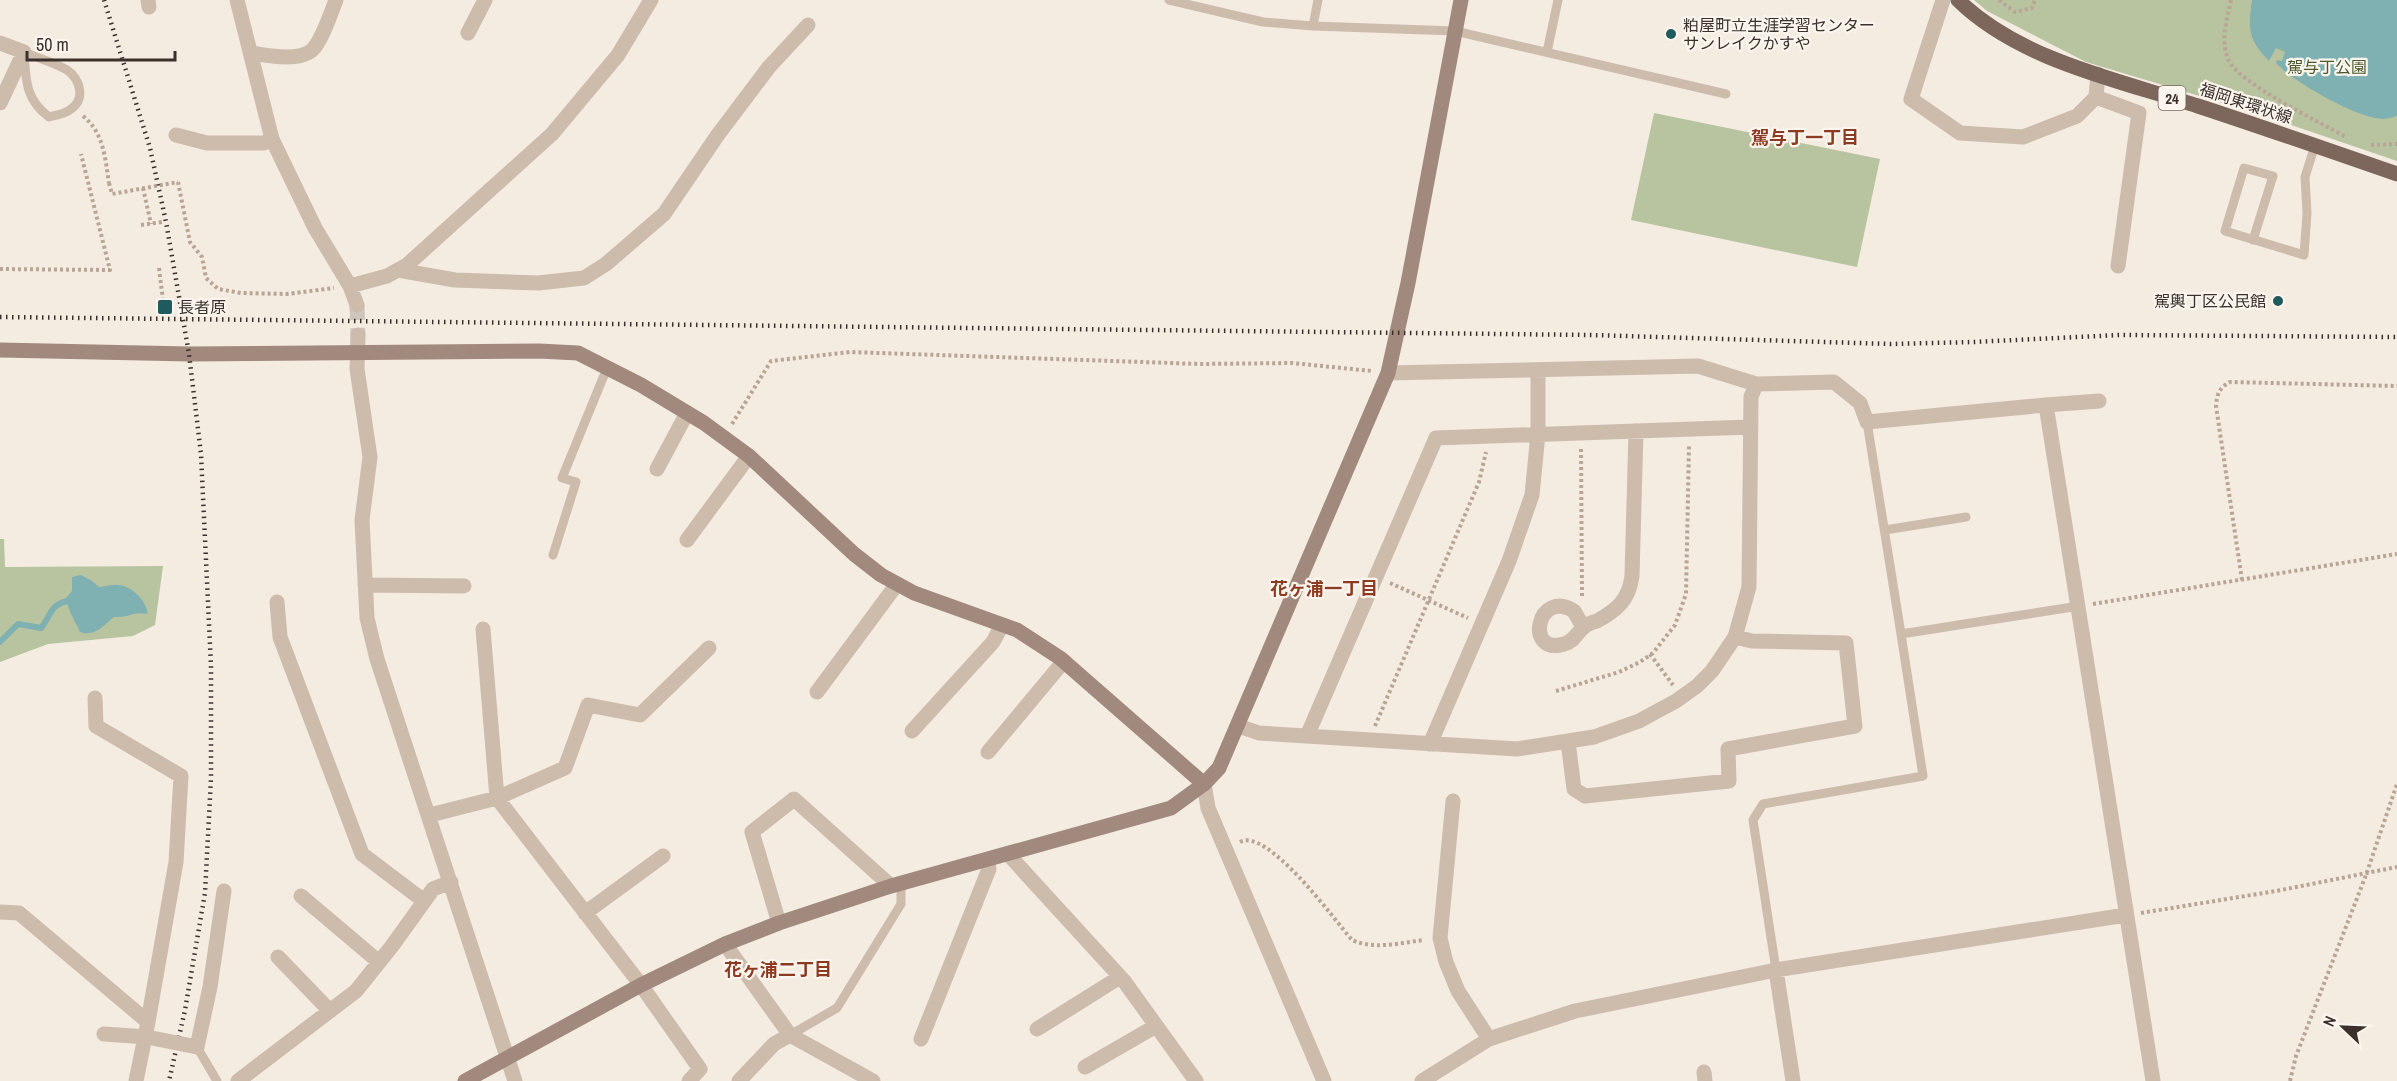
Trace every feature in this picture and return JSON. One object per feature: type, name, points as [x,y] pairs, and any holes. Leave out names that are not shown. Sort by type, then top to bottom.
[{"type":"main road","name":"福岡東環状線","points":[[1958,0],[1975,16],[2013,41],[2098,74],[2397,174]]},
{"type":"street","points":[[237,0],[272,139],[315,228],[350,286],[357,305]]},
{"type":"street","points":[[249,53],[294,57],[310,51],[320,38],[336,0]]},
{"type":"street","points":[[468,33],[485,0]]},
{"type":"street","points":[[350,286],[387,276],[407,265],[552,134],[618,55],[651,0]]},
{"type":"street","points":[[465,1081],[641,985],[725,944],[779,923],[896,885],[1171,808],[1204,784],[1219,768],[1388,373],[1408,283],[1461,0]]},
{"type":"street","points":[[1943,0],[1911,99],[1960,133],[2023,137],[2078,116],[2096,97],[2098,74]]},
{"type":"street","points":[[398,270],[455,280],[538,284],[584,278],[606,264],[664,214],[717,136],[769,67],[808,25]]},
{"type":"street","points":[[0,43],[24,52],[0,103]]},
{"type":"street","points":[[2096,97],[2139,113],[2118,266]]},
{"type":"street","points":[[176,135],[207,143],[264,143],[272,139]]},
{"type":"street","points":[[357,334],[356,351],[370,457],[362,520],[367,618],[377,659],[430,815],[515,1081]]},
{"type":"street","points":[[0,350],[189,354],[565,351],[578,353],[641,385],[687,413],[749,456],[854,554],[881,575],[914,593],[1017,630],[1064,661],[1204,784],[1208,808],[1324,1081]]},
{"type":"street","points":[[1388,373],[1698,366],[1756,384],[1834,381],[1860,403],[1868,422],[2099,401]]},
{"type":"street","points":[[1430,744],[1522,529],[1532,495],[1538,435],[1538,370]]},
{"type":"street","points":[[1238,726],[1259,733],[1517,749],[1594,737],[1639,721],[1682,697],[1712,671],[1735,637],[1749,587],[1751,397],[1756,384]]},
{"type":"street","points":[[2046,405],[2153,1081]]},
{"type":"street","points":[[657,469],[687,413]]},
{"type":"street","points":[[1306,736],[1436,438],[1750,427]]},
{"type":"street","points":[[1583,627],[1614,612],[1622,605],[1631,588],[1636,431]]},
{"type":"street","points":[[687,540],[749,456]]},
{"type":"street","points":[[817,692],[897,584]]},
{"type":"street","points":[[365,585],[464,586]]},
{"type":"street","points":[[277,602],[280,637],[362,854],[424,901]]},
{"type":"street","points":[[912,731],[993,642],[1002,625]]},
{"type":"street","points":[[483,629],[497,798],[641,985],[700,1069],[689,1081]]},
{"type":"street","points":[[1568,742],[1574,789],[1586,796],[1729,781],[1728,749],[1855,726],[1846,642],[1752,641],[1735,637]]},
{"type":"street","points":[[430,815],[497,798],[565,768],[588,705],[640,715],[709,648]]},
{"type":"street","points":[[988,752],[1064,661]]},
{"type":"street","points":[[95,698],[96,726],[182,776],[176,862],[148,1029],[136,1081]]},
{"type":"street","points":[[779,923],[752,832],[794,799],[896,885]]},
{"type":"street","points":[[1453,801],[1440,938],[1446,962],[1458,992],[1490,1039]]},
{"type":"street","points":[[1008,854],[1120,977],[1196,1081]]},
{"type":"street","points":[[585,913],[663,856]]},
{"type":"street","points":[[921,1039],[989,869],[987,860]]},
{"type":"street","points":[[238,1081],[356,991],[433,889],[451,882]]},
{"type":"street","points":[[0,912],[19,913],[148,1029],[197,1047],[210,987],[224,891]]},
{"type":"street","points":[[301,896],[379,962]]},
{"type":"street","points":[[1422,1081],[1490,1039],[1575,1011],[1776,970],[2126,915]]},
{"type":"street","points":[[725,944],[790,1035],[873,1081]]},
{"type":"street","points":[[278,957],[330,1011]]},
{"type":"street","points":[[1776,970],[1794,1081]]},
{"type":"street","points":[[1038,1029],[1120,977]]},
{"type":"street","points":[[1086,1067],[1156,1026]]},
{"type":"street","points":[[104,1034],[148,1029]]},
{"type":"street","points":[[739,1081],[774,1044],[790,1035]]},
{"type":"lane","points":[[1169,0],[1263,22],[1455,31],[1726,94]]},
{"type":"lane","points":[[1313,26],[1318,0]]},
{"type":"lane","points":[[1547,52],[1557,0]]},
{"type":"lane","points":[[24,52],[67,70],[78,82],[80,97],[74,108],[49,117],[38,109],[31,99],[26,81],[24,52]]},
{"type":"lane","points":[[2253,240],[2272,176],[2244,168],[2225,231],[2253,240],[2304,255],[2307,213],[2305,177],[2315,145]]},
{"type":"lane","points":[[553,555],[576,482],[562,478],[608,368]]},
{"type":"lane","points":[[1776,970],[1753,820],[1763,804],[1923,776],[1868,422]]},
{"type":"lane","points":[[1885,530],[1966,517]]},
{"type":"lane","points":[[1901,634],[2079,606]]},
{"type":"lane","points":[[790,1035],[837,1008],[902,904],[896,885]]},
{"type":"lane","points":[[197,1047],[218,1081]]},
{"type":"path","points":[[1999,0],[2015,12],[2032,8],[2035,0]]},
{"type":"path","points":[[2231,0],[2223,38],[2228,61],[2253,84],[2329,128],[2356,140]]},
{"type":"path","points":[[74,108],[96,129],[104,150],[112,194],[178,182],[190,242],[202,257],[206,278],[218,289],[241,293],[287,294],[350,286]]},
{"type":"path","points":[[2366,143],[2375,146],[2397,144]]},
{"type":"path","points":[[0,270],[110,270],[81,154]]},
{"type":"path","points":[[143,188],[152,224]]},
{"type":"path","points":[[141,225],[162,222]]},
{"type":"path","points":[[159,268],[164,300]]},
{"type":"path","points":[[724,438],[771,361],[850,352],[1200,364],[1292,363],[1388,373]]},
{"type":"path","points":[[2242,580],[2216,406],[2217,394],[2223,386],[2230,382],[2397,386]]},
{"type":"path","points":[[1556,691],[1619,672],[1650,654],[1665,640],[1675,624],[1686,594],[1689,429]]},
{"type":"path","points":[[1581,433],[1583,627]]},
{"type":"path","points":[[1368,740],[1479,482],[1484,465],[1486,436]]},
{"type":"path","points":[[2079,606],[2397,554]]},
{"type":"path","points":[[1376,577],[1482,625]]},
{"type":"path","points":[[1650,654],[1682,697]]},
{"type":"path","points":[[2290,1081],[2296,1056],[2366,875],[2397,784]]},
{"type":"path","points":[[1226,849],[1246,839],[1254,840],[1289,865],[1352,940],[1362,944],[1378,945],[1440,938]]},
{"type":"path","points":[[2126,915],[2366,875],[2397,867]]},
{"type":"green space","name":"駕与丁公園","points":[[1974,0],[2397,0],[2397,161],[2256,113],[2086,62],[1987,11]]},
{"type":"green space","points":[[1654,113],[1880,159],[1857,267],[1631,220]]},
{"type":"green space","points":[[0,539],[4,539],[5,567],[163,566],[155,625],[133,636],[48,644],[0,662]]},
{"type":"water","points":[[2252,0],[2397,0],[2397,116],[2383,119],[2372,117],[2327,98],[2284,71],[2276,63],[2277,60],[2282,61],[2285,52],[2276,48],[2269,61],[2251,34]]},
{"type":"water","points":[[81,575],[99,587],[116,585],[128,588],[141,599],[148,614],[138,613],[114,617],[95,632],[80,632],[66,598],[72,591],[72,577]]},
{"type":"waterway","points":[[0,642],[18,624],[41,628],[54,608],[67,601]]},
{"type":"tunnel","points":[[357,305],[358,335]]},
{"type":"railway","points":[[104,0],[150,148],[166,222],[189,354],[201,454],[211,666],[211,778],[205,893],[185,1010],[169,1081]]},
{"type":"railway","points":[[0,317],[1591,335],[1891,344],[2120,335],[2397,337]]},
{"type":"place","name":"粕屋町立生涯学習センター サンレイクかすや","points":[[1671,34]]},
{"type":"place","name":"駕輿丁区公民館","points":[[2278,301]]},
{"type":"place","name":"長者原","points":[[165,307]]},
{"type":"district","name":"駕与丁一丁目","points":[[1805,137]]},
{"type":"district","name":"花ヶ浦一丁目","points":[[1324,588]]},
{"type":"district","name":"花ヶ浦二丁目","points":[[778,969]]}]
